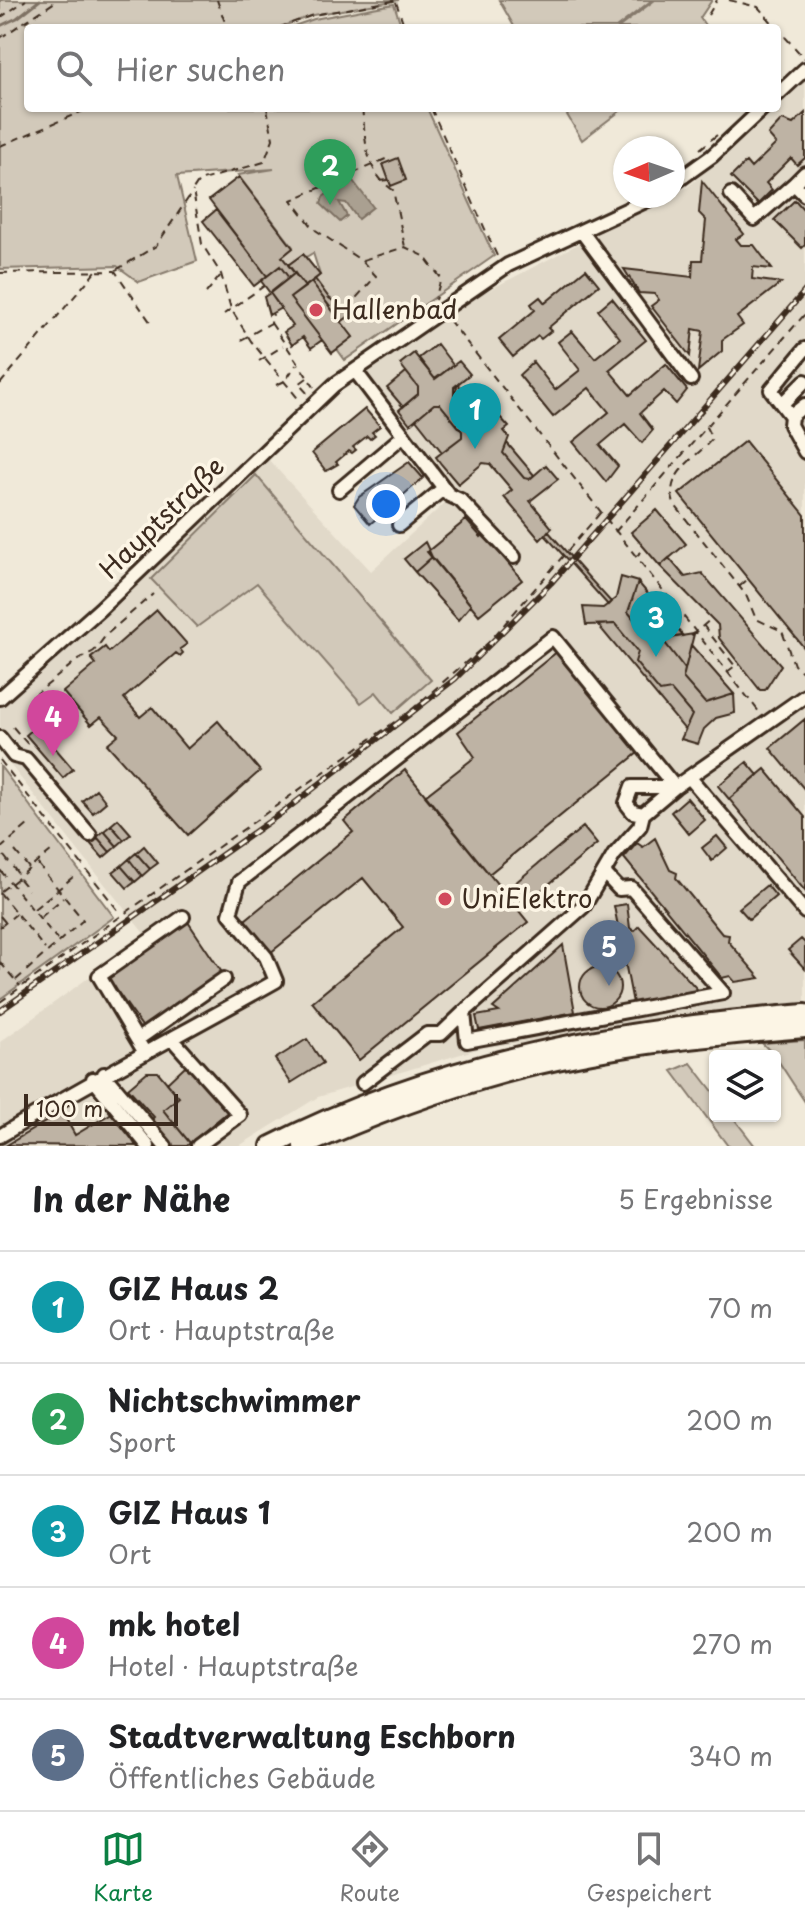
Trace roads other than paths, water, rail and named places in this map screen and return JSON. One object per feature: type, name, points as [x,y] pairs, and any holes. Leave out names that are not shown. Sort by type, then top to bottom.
[{"type":"highway","points":[[271,1146],[398,1092],[504,1059],[642,1031],[805,1014]]},
{"type":"highway","points":[[303,1146],[375,1115],[505,1072],[642,1045],[805,1028]]},
{"type":"street","points":[[781,91],[805,69]]},
{"type":"street","points":[[685,175],[712,156],[759,112]]},
{"type":"street","points":[[731,194],[754,219],[805,173]]},
{"type":"street","points":[[794,184],[805,195]]},
{"type":"street","name":"Hauptstraße","points":[[0,698],[100,609],[308,402],[356,372],[436,302],[631,208]]},
{"type":"street","points":[[582,232],[691,379]]},
{"type":"street","points":[[805,349],[771,390],[791,416],[790,425],[805,452]]},
{"type":"street","points":[[356,372],[447,491],[460,500],[514,557]]},
{"type":"street","points":[[782,404],[805,381]]},
{"type":"street","points":[[791,416],[805,405]]},
{"type":"street","points":[[339,490],[404,435]]},
{"type":"street","points":[[399,525],[447,491]]},
{"type":"street","points":[[0,1136],[99,1077],[173,1040],[276,981],[266,957],[230,914],[239,882],[553,637],[675,787]]},
{"type":"street","points":[[363,1083],[427,1034],[441,1034],[584,906],[614,855],[640,826],[643,814],[675,787],[805,696]]},
{"type":"street","points":[[0,738],[14,756],[26,759],[90,835]]},
{"type":"street","points":[[690,778],[805,912]]},
{"type":"street","points":[[643,814],[633,812],[626,803],[632,787],[675,787]]},
{"type":"street","points":[[464,1012],[467,1041],[723,993],[631,888],[619,889],[605,874]]},
{"type":"street","points":[[145,1053],[99,976],[183,917]]},
{"type":"street","points":[[138,1039],[224,979]]},
{"type":"street","points":[[173,1040],[240,1115],[198,1146]]},
{"type":"street","points":[[99,1077],[148,1146]]},
{"type":"street","points":[[99,1077],[165,1146]]},
{"type":"waterway","points":[[0,26],[17,18],[40,0]]},
{"type":"railway","points":[[0,1011],[287,809],[455,679],[551,583],[805,291]]},
{"type":"place","name":"Nichtschwimmer","points":[[330,205]]},
{"type":"place","name":"Hallenbad","points":[[316,310]]},
{"type":"place","name":"GIZ Haus 2","points":[[475,449]]},
{"type":"place","name":"GIZ Haus 1","points":[[656,657]]},
{"type":"place","name":"mk hotel","points":[[53,756]]},
{"type":"place","name":"UniElektro","points":[[445,899]]},
{"type":"place","name":"Stadtverwaltung Eschborn","points":[[609,986]]}]
